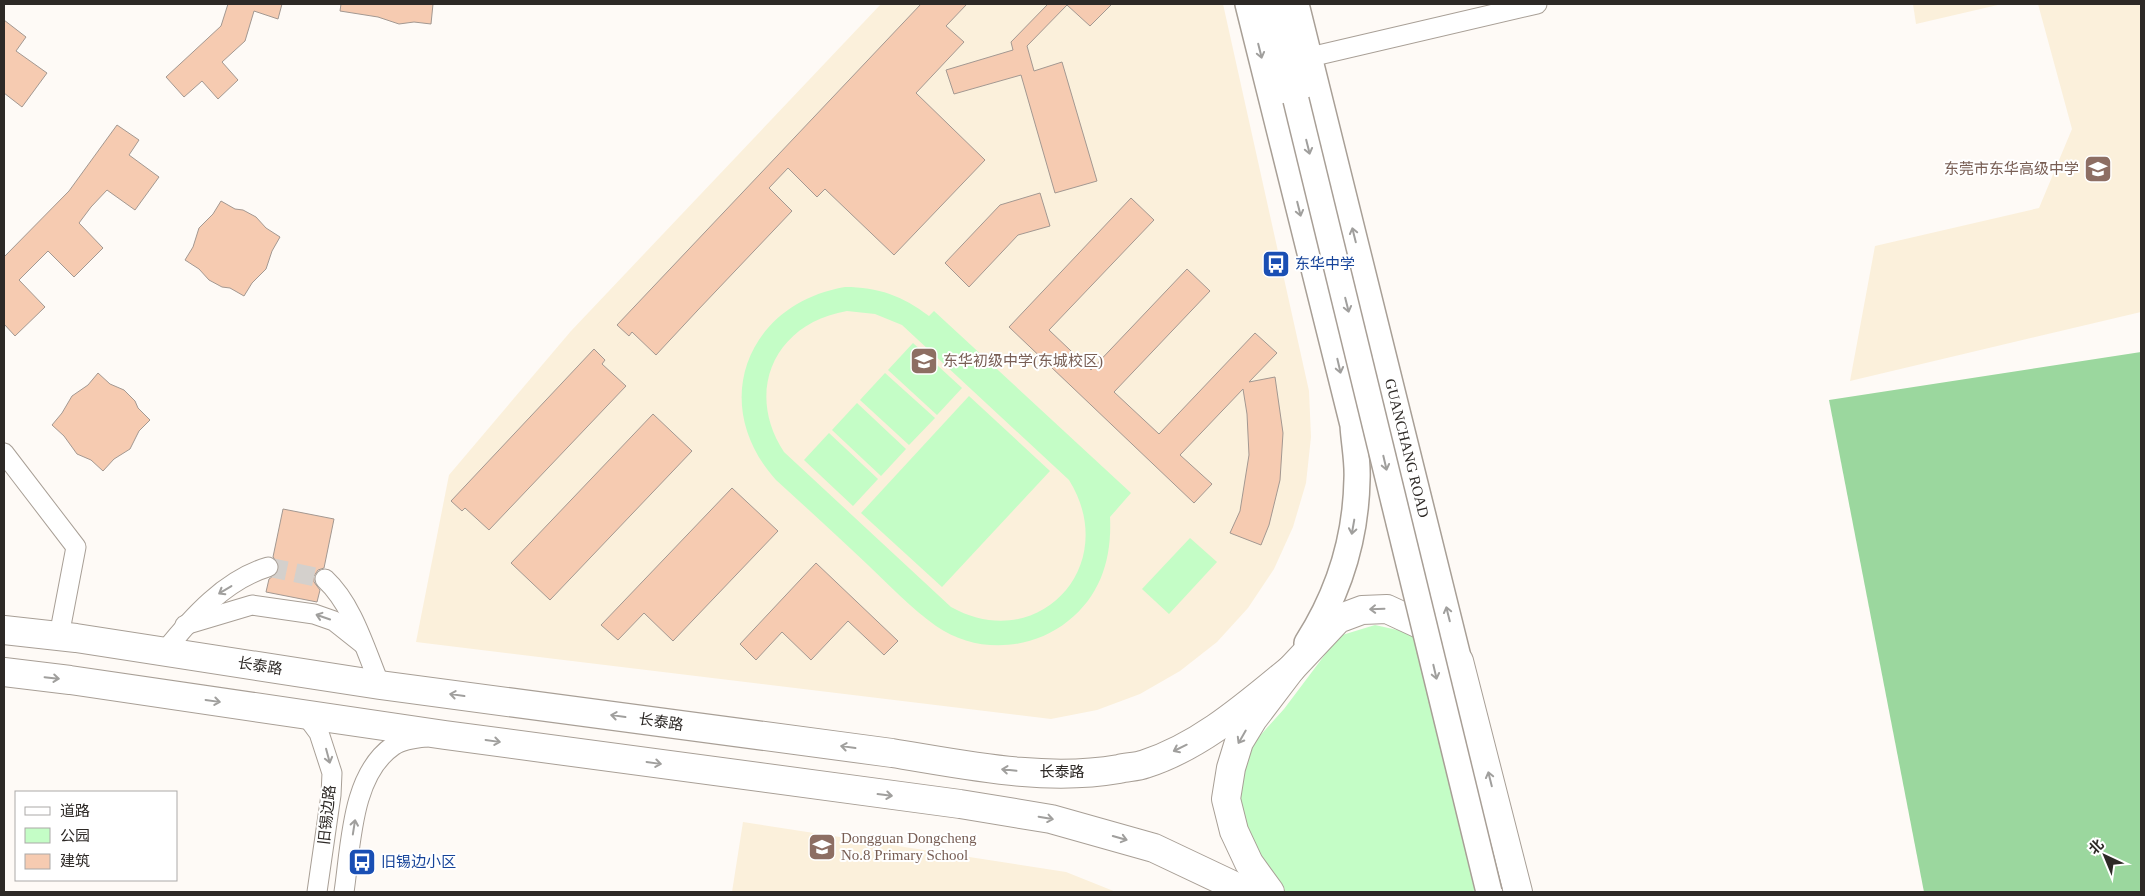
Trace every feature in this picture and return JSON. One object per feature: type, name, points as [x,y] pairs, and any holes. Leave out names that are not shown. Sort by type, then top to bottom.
[{"type":"highway","points":[[1270,892],[1249,863],[1234,831],[1226,799],[1231,768],[1239,742],[1253,719],[1291,669],[1338,619],[1362,610],[1387,609],[1428,628],[1460,661]]},
{"type":"highway","name":"长泰路","points":[[4,630],[59,636],[380,685],[892,753],[966,765],[1046,774],[1099,772],[1145,764],[1184,747],[1220,725],[1291,669]]},
{"type":"highway","name":"GUANCHANG ROAD","points":[[1460,661],[1518,892]]},
{"type":"highway","points":[[4,672],[445,735],[960,804],[1050,819],[1154,848],[1246,892]]},
{"type":"highway","points":[[1484,892],[1495,872],[1502,827]]},
{"type":"main road","points":[[1248,4],[1349,407],[1353,425],[1358,478],[1354,520],[1346,563],[1316,629],[1291,669]]},
{"type":"main road","name":"GUANCHANG ROAD","points":[[1272,4],[1489,892]]},
{"type":"main road","name":"GUANCHANG ROAD","points":[[1296,4],[1460,661]]},
{"type":"street","points":[[1310,57],[1537,4]]},
{"type":"street","points":[[4,453],[76,547],[59,636]]},
{"type":"street","points":[[164,652],[185,625],[217,595],[258,570],[268,567]]},
{"type":"street","points":[[325,578],[337,590],[351,616],[380,685]]},
{"type":"street","points":[[185,625],[252,605],[314,614],[334,621],[363,644]]},
{"type":"street","name":"旧锡边路","points":[[305,714],[319,733],[332,773],[331,795],[318,892]]},
{"type":"street","name":"旧锡边路","points":[[344,892],[359,798],[364,782],[373,765],[394,745],[415,738],[445,735]]},
{"type":"shaded area","name":"东华初级中学(东城校区)","points":[[881,4],[1223,4],[1309,391],[1311,437],[1306,483],[1293,527],[1274,569],[1248,608],[1217,642],[1180,671],[1140,694],[1097,710],[1051,719],[416,642],[449,475],[571,331]]},
{"type":"shaded area","points":[[1913,4],[2002,4],[1916,24]]},
{"type":"shaded area","name":"东莞市东华高级中学","points":[[2038,4],[2141,4],[2141,312],[1850,381],[1875,246],[2039,208],[2072,129]]},
{"type":"shaded area","name":"Dongguan Dongcheng No.8 Primary School","points":[[743,822],[1066,872],[1116,892],[732,892]]},
{"type":"green space","points":[[845,287],[857,287],[879,291],[900,298],[929,316],[934,311],[1131,493],[1110,517],[1109,547],[1102,575],[1089,600],[1068,621],[1053,631],[1021,643],[986,645],[952,635],[936,626],[910,605],[776,480],[755,451],[744,421],[742,390],[748,362],[762,336],[783,314],[811,297]],"holes":[[[847,311],[875,314],[902,325],[1069,480],[1083,512],[1085,543],[1078,570],[1063,594],[1041,611],[1014,620],[984,619],[951,607],[784,452],[772,429],[767,406],[767,384],[774,363],[785,345],[801,330],[822,318]]]},
{"type":"green space","points":[[913,343],[962,388],[937,415],[888,370]]},
{"type":"green space","points":[[2141,352],[2141,892],[1924,892],[1829,400]]},
{"type":"green space","points":[[885,373],[935,418],[909,445],[860,400]]},
{"type":"green space","points":[[969,396],[1050,471],[942,587],[861,513]]},
{"type":"green space","points":[[857,403],[906,449],[881,476],[832,430]]},
{"type":"green space","points":[[829,433],[878,479],[853,506],[804,460]]},
{"type":"green space","points":[[1190,538],[1217,562],[1169,614],[1142,589]]},
{"type":"green space","points":[[1375,625],[1402,631],[1438,649],[1494,824],[1492,858],[1473,892],[1285,892],[1265,876],[1241,831],[1241,782],[1248,749],[1284,709],[1339,636]]},
{"type":"building","points":[[228,4],[282,4],[278,19],[254,11],[245,41],[222,62],[238,80],[218,99],[202,81],[184,97],[166,77],[221,26]]},
{"type":"building","points":[[341,4],[433,4],[431,24],[414,22],[399,24],[378,17],[340,11]]},
{"type":"building","points":[[921,4],[967,4],[946,26],[964,42],[916,93],[985,160],[894,255],[825,189],[817,197],[788,168],[769,188],[792,211],[656,355],[632,332],[629,336],[617,325]]},
{"type":"building","points":[[1048,4],[1112,4],[1090,26],[1067,5],[1027,46],[1034,71],[1062,62],[1097,181],[1055,193],[1021,75],[954,94],[946,70],[1013,50],[1011,42]]},
{"type":"building","points":[[4,20],[26,37],[16,51],[47,73],[22,107],[4,93]]},
{"type":"building","points":[[117,125],[139,140],[129,155],[159,177],[135,210],[107,190],[91,207],[79,223],[103,248],[74,277],[48,251],[19,280],[45,307],[15,336],[4,324],[4,257],[69,191]]},
{"type":"building","points":[[1040,193],[1050,226],[1018,235],[969,287],[945,263],[1000,205]]},
{"type":"building","points":[[1131,198],[1154,220],[1049,330],[1091,370],[1187,269],[1210,291],[1114,392],[1159,434],[1255,333],[1277,353],[1249,382],[1275,377],[1283,433],[1280,480],[1269,525],[1261,545],[1230,533],[1240,511],[1249,455],[1247,414],[1243,389],[1180,455],[1212,484],[1194,503],[1009,327]]},
{"type":"building","points":[[221,201],[256,217],[266,228],[280,237],[272,251],[266,269],[252,283],[244,296],[209,280],[199,269],[185,260],[193,247],[199,228],[213,214]]},
{"type":"building","points":[[594,349],[605,360],[602,364],[626,386],[489,530],[465,508],[462,511],[451,501]]},
{"type":"building","points":[[98,373],[110,384],[124,390],[150,420],[139,431],[130,449],[114,459],[103,471],[91,460],[77,454],[64,436],[52,425],[72,396],[88,385]]},
{"type":"building","points":[[653,414],[692,451],[550,600],[511,563]]},
{"type":"building","points":[[732,488],[778,531],[673,641],[644,613],[618,640],[601,625]]},
{"type":"building","points":[[283,509],[334,519],[324,568],[318,570],[314,576],[314,582],[320,590],[317,602],[266,592],[269,579],[279,569],[278,563],[273,557]]},
{"type":"building","points":[[816,563],[898,641],[884,655],[848,621],[811,660],[782,632],[756,660],[740,644]]},
{"type":"tunnel","points":[[268,567],[325,579]]},
{"type":"place","name":"东莞市东华高级中学","points":[[2098,169]]},
{"type":"place","name":"东华中学","points":[[1276,264]]},
{"type":"place","name":"东华初级中学(东城校区)","points":[[924,361]]},
{"type":"place","name":"Dongguan Dongcheng No.8 Primary School","points":[[822,847]]},
{"type":"place","name":"旧锡边小区","points":[[362,862]]}]
